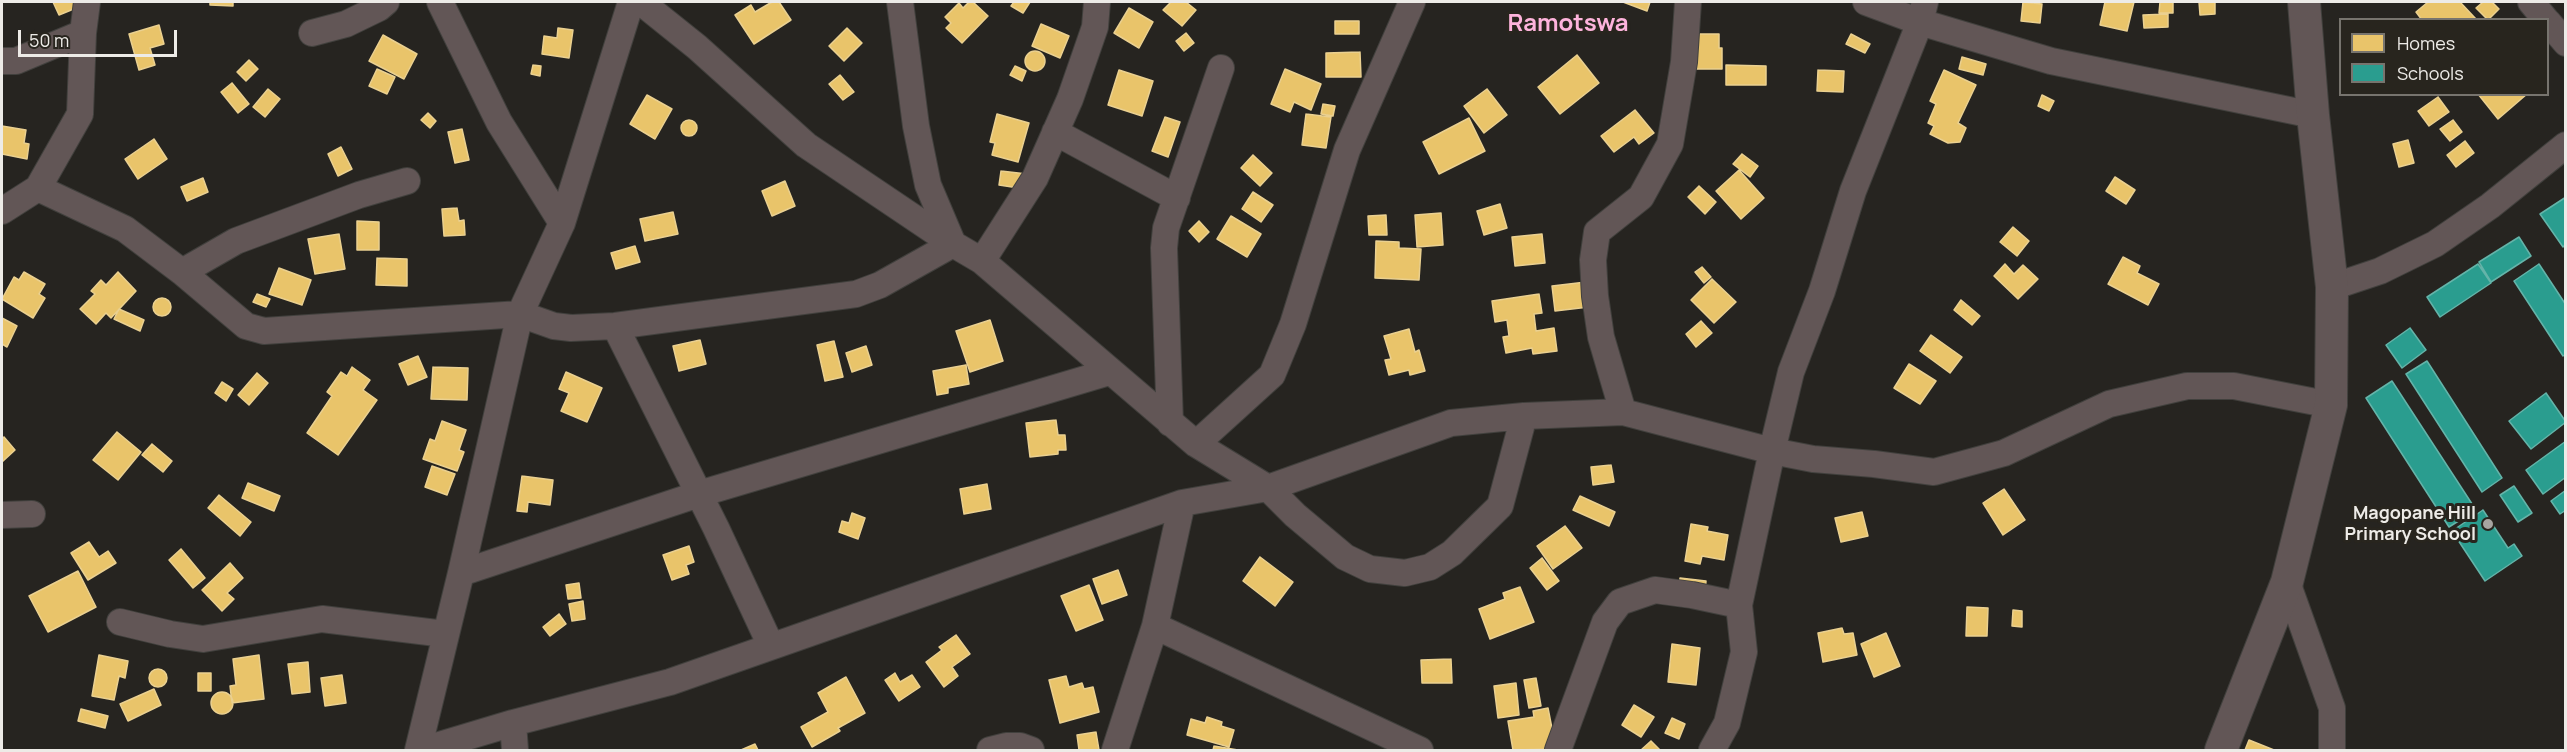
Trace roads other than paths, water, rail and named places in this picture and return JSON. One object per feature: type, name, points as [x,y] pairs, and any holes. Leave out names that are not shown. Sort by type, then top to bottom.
[{"type":"street","points":[[2,211],[38,188],[80,114],[83,33],[87,2]]},
{"type":"street","points":[[312,33],[346,24],[379,8],[386,2]]},
{"type":"street","points":[[440,2],[499,122],[562,223]]},
{"type":"street","points":[[418,750],[520,314],[562,223],[631,2]]},
{"type":"street","points":[[641,2],[697,47],[806,145],[952,244],[982,261],[1170,423],[1196,444],[1269,488],[1295,515],[1345,558],[1370,569],[1405,573],[1430,567],[1452,553],[1500,506],[1524,416]]},
{"type":"street","points":[[900,2],[916,126],[928,185],[952,244]]},
{"type":"street","points":[[982,261],[1035,178],[1070,99],[1095,27],[1097,2]]},
{"type":"street","points":[[1196,444],[1272,375],[1293,324],[1347,150],[1412,2]]},
{"type":"street","points":[[1623,412],[1601,337],[1595,296],[1593,260],[1597,232],[1641,197],[1670,144],[1684,62],[1688,2]]},
{"type":"street","points":[[1866,2],[1922,12],[2051,61],[2313,116]]},
{"type":"street","points":[[2221,750],[2287,582],[2331,405],[2332,287],[2313,116],[2304,2]]},
{"type":"street","points":[[2531,2],[2544,18]]},
{"type":"street","points":[[1712,750],[1727,723],[1744,652],[1739,605],[1791,372],[1822,291],[1853,191],[1922,12]]},
{"type":"street","points":[[2549,23],[2565,43]]},
{"type":"street","points":[[2,61],[16,61],[83,33]]},
{"type":"street","points":[[1170,423],[1164,248],[1166,228],[1221,68]]},
{"type":"street","points":[[1055,132],[1177,198]]},
{"type":"street","points":[[2332,287],[2380,271],[2435,244],[2490,206],[2565,144]]},
{"type":"street","points":[[182,272],[236,241],[257,232],[359,195],[407,181]]},
{"type":"street","points":[[38,188],[125,229],[182,272],[246,326],[264,331],[520,314],[554,326],[570,328],[615,326],[856,294],[880,285],[952,244]]},
{"type":"street","points":[[615,326],[699,494],[771,646]]},
{"type":"street","points":[[461,573],[699,494],[1109,372]]},
{"type":"street","points":[[423,750],[513,723],[670,682],[1182,503],[1269,488],[1452,423],[1524,416],[1623,412],[1772,451],[1813,459],[1934,472],[2004,453],[2109,404],[2187,386],[2234,386],[2331,405]]},
{"type":"street","points":[[1115,750],[1155,626],[1182,503]]},
{"type":"street","points":[[2,515],[32,514]]},
{"type":"street","points":[[2287,582],[2332,708],[2332,750]]},
{"type":"street","points":[[1558,750],[1605,622],[1620,602],[1654,590],[1739,605]]},
{"type":"street","points":[[120,622],[203,639],[322,619],[445,634]]},
{"type":"street","points":[[1155,626],[1420,750]]},
{"type":"street","points":[[513,723],[515,750]]},
{"type":"street","points":[[990,750],[1006,746],[1020,746],[1031,750]]},
{"type":"place","name":"Magopane Hill Primary School","points":[[2488,524]]},
{"type":"district","name":"Ramotswa","points":[[1568,24]]}]
